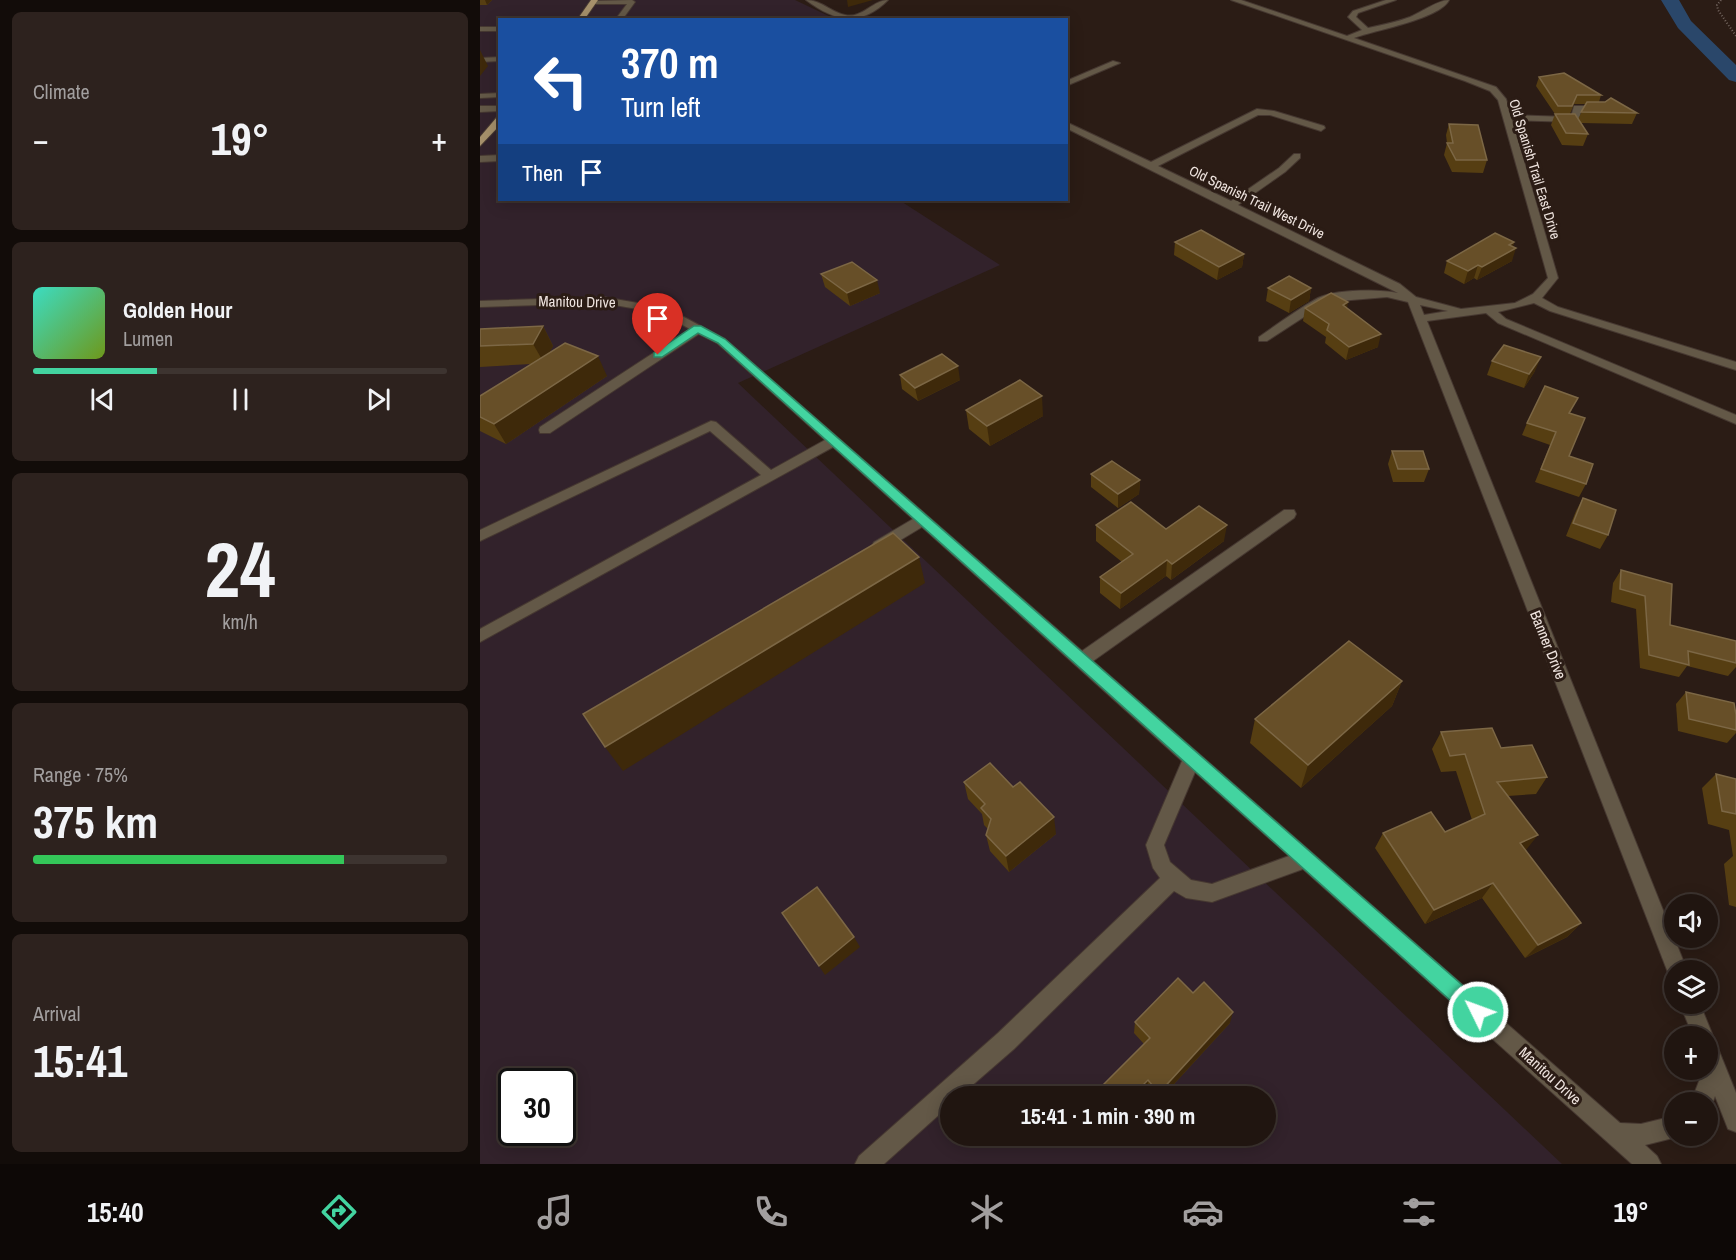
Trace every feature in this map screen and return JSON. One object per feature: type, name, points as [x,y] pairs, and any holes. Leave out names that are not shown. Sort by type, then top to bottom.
[{"type":"main road","points":[[581,18],[594,2]]},
{"type":"main road","points":[[480,143],[496,127]]},
{"type":"street","points":[[808,0],[846,18]]},
{"type":"street","points":[[851,18],[868,13],[885,0]]},
{"type":"street","name":"Old Spanish Trail East Drive","points":[[1234,0],[1468,79],[1492,89],[1502,99],[1553,278],[1545,292],[1509,308],[1420,319]]},
{"type":"street","points":[[1365,30],[1352,17],[1355,12],[1393,0]]},
{"type":"street","points":[[1348,38],[1365,30],[1395,24],[1424,14],[1444,4],[1446,0]]},
{"type":"street","points":[[594,2],[632,2],[620,18]]},
{"type":"street","points":[[480,29],[498,29]]},
{"type":"street","points":[[480,60],[498,60]]},
{"type":"street","points":[[1068,83],[1116,63]]},
{"type":"street","points":[[480,96],[498,95]]},
{"type":"street","points":[[480,109],[498,108]]},
{"type":"street","points":[[1507,117],[1568,120],[1575,119],[1577,108],[1601,108]]},
{"type":"street","points":[[1152,165],[1257,112],[1271,113],[1321,128]]},
{"type":"street","name":"Old Spanish Trail West Drive","points":[[1068,125],[1396,286],[1413,300]]},
{"type":"street","points":[[1233,204],[1282,170],[1297,156]]},
{"type":"street","points":[[480,159],[498,158]]},
{"type":"street","points":[[1263,339],[1324,299],[1340,296],[1387,294],[1471,311]]},
{"type":"street","points":[[1533,298],[1554,309],[1736,366]]},
{"type":"street","name":"Manitou Drive","points":[[480,304],[603,300],[663,310],[721,341],[1649,1164]]},
{"type":"street","points":[[1413,300],[1420,319]]},
{"type":"street","points":[[1490,311],[1502,321],[1736,420]]},
{"type":"street","name":"Banner Drive","points":[[1420,319],[1673,960]]},
{"type":"street","points":[[545,430],[698,329]]},
{"type":"street","points":[[480,536],[711,425],[770,476]]},
{"type":"street","points":[[480,636],[834,441]]},
{"type":"street","points":[[1082,660],[1288,514]]},
{"type":"street","points":[[862,556],[923,520]]},
{"type":"street","points":[[1192,759],[1155,845],[1163,868],[1173,878],[1186,889],[1212,893],[1306,859]]},
{"type":"street","points":[[867,1164],[1006,1041],[1173,878]]},
{"type":"street","points":[[1718,1075],[1736,1121]]},
{"type":"street","points":[[1615,1134],[1641,1135],[1664,1129]]},
{"type":"path","points":[[1721,0],[1717,5],[1718,10],[1736,36]]},
{"type":"shaded area","points":[[480,0],[795,0],[833,18],[498,18],[498,201],[901,201],[1000,265],[738,383],[1562,1164],[480,1164]]},
{"type":"building","points":[[1564,73],[1601,95],[1577,95],[1572,106],[1558,106],[1539,77]]},
{"type":"building","points":[[1611,98],[1637,113],[1581,112],[1587,102],[1605,102]]},
{"type":"building","points":[[1555,114],[1575,114],[1588,134],[1566,133]]},
{"type":"building","points":[[1449,124],[1478,125],[1487,160],[1456,160],[1447,143],[1453,143]]},
{"type":"building","points":[[1201,230],[1244,254],[1219,267],[1175,242]]},
{"type":"building","points":[[1495,233],[1514,242],[1509,245],[1516,248],[1482,267],[1478,265],[1468,271],[1447,261]]},
{"type":"building","points":[[852,262],[877,280],[847,293],[821,274]]},
{"type":"building","points":[[1289,276],[1311,288],[1291,300],[1268,288]]},
{"type":"building","points":[[1331,293],[1348,302],[1343,305],[1381,334],[1349,347],[1327,330],[1329,324],[1305,308]]},
{"type":"building","points":[[543,326],[533,344],[480,346],[480,329]]},
{"type":"building","points":[[565,343],[598,356],[494,424],[480,417],[480,396]]},
{"type":"building","points":[[1504,345],[1541,357],[1529,374],[1492,361]]},
{"type":"building","points":[[942,354],[958,366],[915,388],[900,375]]},
{"type":"building","points":[[1020,380],[1042,396],[987,426],[966,410]]},
{"type":"building","points":[[1545,386],[1578,398],[1569,413],[1585,418],[1569,456],[1593,464],[1586,484],[1541,469],[1556,432],[1527,423]]},
{"type":"building","points":[[1392,451],[1423,451],[1429,469],[1398,469]]},
{"type":"building","points":[[1112,461],[1140,480],[1118,494],[1091,474]]},
{"type":"building","points":[[1583,498],[1616,510],[1608,535],[1573,523]]},
{"type":"building","points":[[1131,502],[1166,529],[1199,506],[1227,525],[1172,564],[1167,560],[1121,593],[1100,577],[1133,554],[1096,525]]},
{"type":"building","points":[[893,533],[919,557],[605,747],[583,714]]},
{"type":"building","points":[[1621,570],[1672,584],[1670,625],[1736,641],[1736,663],[1688,651],[1689,665],[1649,655],[1645,596],[1620,589]]},
{"type":"building","points":[[1349,641],[1402,681],[1308,765],[1255,719]]},
{"type":"building","points":[[1686,692],[1734,703],[1736,730],[1689,719]]},
{"type":"building","points":[[1492,728],[1501,748],[1532,745],[1547,777],[1497,782],[1538,835],[1520,843],[1581,923],[1538,945],[1493,883],[1434,910],[1383,833],[1431,812],[1445,832],[1485,814],[1465,754],[1450,756],[1441,732]]},
{"type":"building","points":[[990,763],[1013,787],[1020,782],[1054,817],[1006,856],[986,835],[991,819],[981,808],[985,804],[964,782]]},
{"type":"building","points":[[1716,774],[1736,779],[1736,814],[1722,811]]},
{"type":"building","points":[[817,887],[854,937],[819,966],[782,913]]},
{"type":"building","points":[[1178,978],[1193,993],[1204,982],[1233,1012],[1165,1086],[1153,1086],[1148,1080],[1142,1086],[1102,1086],[1150,1038],[1135,1022]]},
{"type":"waterway","points":[[1670,0],[1684,24],[1736,76]]},
{"type":"route","points":[[658,355],[698,329],[721,341],[1478,1012]]}]
